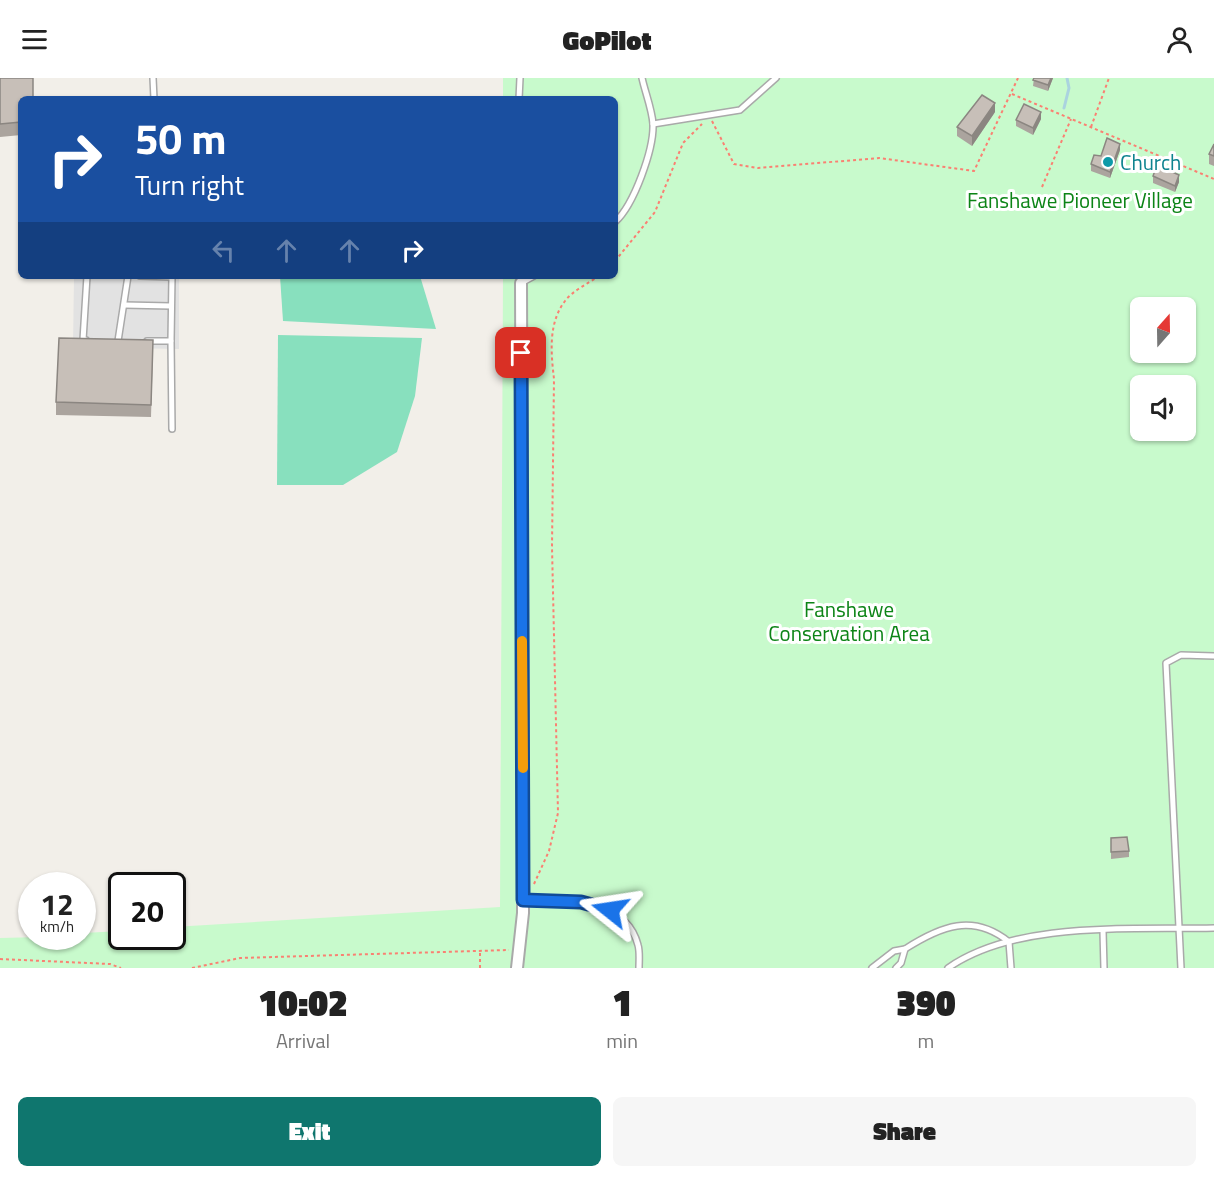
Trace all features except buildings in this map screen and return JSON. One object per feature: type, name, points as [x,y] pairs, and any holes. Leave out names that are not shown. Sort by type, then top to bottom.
[{"type":"street","points":[[517,968],[523,900],[521,279]]},
{"type":"lane","points":[[153,78],[154,96]]},
{"type":"lane","points":[[519,96],[520,78]]},
{"type":"lane","points":[[618,220],[644,171],[653,124],[642,78]]},
{"type":"lane","points":[[653,124],[710,117],[740,110],[776,78]]},
{"type":"lane","points":[[87,279],[83,340],[95,340]]},
{"type":"lane","points":[[118,341],[128,279]]},
{"type":"lane","points":[[172,279],[172,429]]},
{"type":"lane","points":[[124,305],[171,306]]},
{"type":"lane","points":[[106,340],[129,341]]},
{"type":"lane","points":[[139,341],[171,341]]},
{"type":"lane","points":[[1181,968],[1166,663],[1181,655],[1214,656]]},
{"type":"lane","points":[[523,900],[581,902],[610,910],[626,922],[638,945],[639,968]]},
{"type":"lane","points":[[873,968],[894,951],[905,949],[928,934],[956,924],[994,929],[1009,942],[1011,968]]},
{"type":"lane","points":[[948,968],[979,951],[1009,942],[1067,933],[1214,928]]},
{"type":"lane","points":[[1103,931],[1104,968]]},
{"type":"lane","points":[[896,968],[901,963],[905,949]]},
{"type":"path","points":[[618,257],[655,212],[671,178],[683,143],[690,133],[710,117],[734,164],[758,168],[879,158],[974,171],[1018,78]]},
{"type":"path","points":[[1091,127],[1109,78]]},
{"type":"path","points":[[1012,94],[1214,179]]},
{"type":"path","points":[[1042,187],[1071,119]]},
{"type":"path","points":[[523,900],[549,851],[558,813],[552,547],[555,444],[551,351],[554,320],[565,300],[595,279]]},
{"type":"path","points":[[480,949],[480,968]]},
{"type":"path","points":[[192,968],[240,958],[480,949],[520,951]]},
{"type":"path","points":[[0,959],[110,964],[121,968]]},
{"type":"green space","name":"Fanshawe Conservation Area","points":[[503,78],[1214,78],[1214,968],[0,968],[0,938],[18,938],[18,950],[96,950],[96,932],[108,932],[108,950],[186,950],[186,926],[500,907],[503,279],[618,279],[618,96],[503,96]]},
{"type":"green space","points":[[280,279],[421,279],[436,329],[283,321]]},
{"type":"green space","points":[[278,335],[422,338],[415,396],[397,452],[343,485],[277,485]]},
{"type":"shaded area","points":[[74,279],[179,279],[179,349],[73,347]]},
{"type":"waterway","points":[[1064,108],[1069,88],[1067,78]]},
{"type":"slow traffic","points":[[522,641],[523,768]]},
{"type":"place","name":"Church","points":[[1108,162]]},
{"type":"route","points":[[521,353],[523,900],[581,902],[610,910]]},
{"type":"park label","name":"Fanshawe Pioneer Village","points":[[1080,200]]}]
